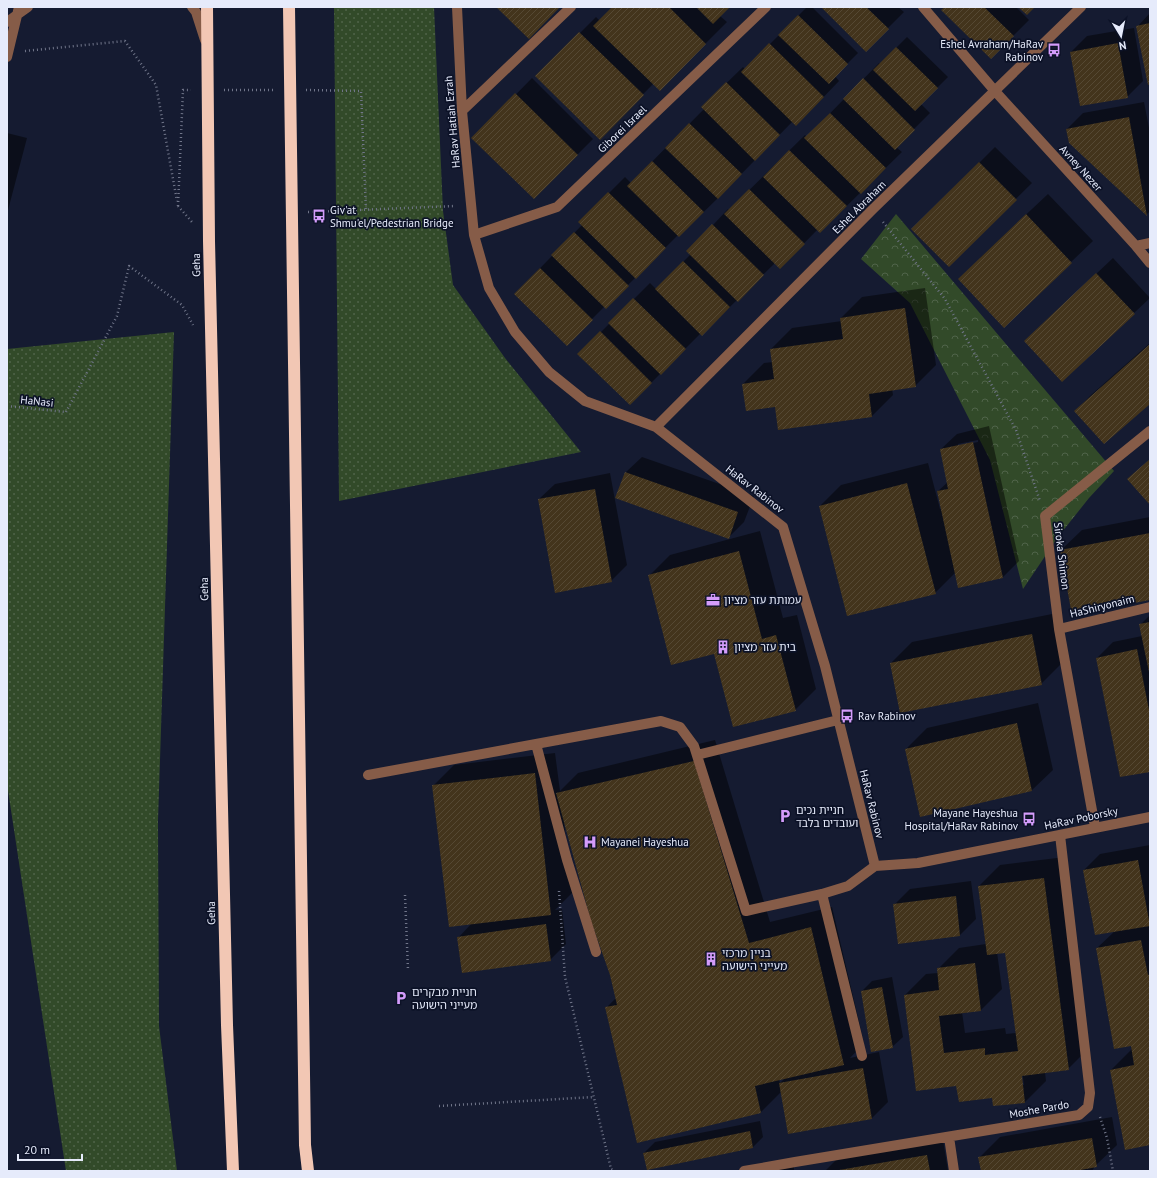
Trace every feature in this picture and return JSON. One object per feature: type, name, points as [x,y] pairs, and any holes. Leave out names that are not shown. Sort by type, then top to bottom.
[{"type":"highway","name":"Geha","points":[[207,7],[208,241],[227,1025],[233,1171]]},
{"type":"highway","points":[[289,7],[304,1129],[308,1171]]},
{"type":"street","points":[[7,22],[18,11],[28,7]]},
{"type":"street","points":[[192,7],[196,12],[208,50]]},
{"type":"street","name":"HaRav Hatiah Ezrah","points":[[457,7],[462,111],[474,235]]},
{"type":"street","points":[[462,111],[571,7]]},
{"type":"street","name":"Giborei Israel","points":[[474,235],[557,207],[766,7]]},
{"type":"street","name":"Avney Nezer","points":[[923,7],[994,90],[1150,263]]},
{"type":"street","name":"Eshel Abraham","points":[[656,427],[873,209],[1081,7]]},
{"type":"street","points":[[7,54],[18,11]]},
{"type":"street","name":"HaRav Rabinov","points":[[474,235],[489,288],[515,332],[549,372],[585,401],[656,427],[783,527],[825,666],[874,866]]},
{"type":"street","points":[[1136,246],[1150,243]]},
{"type":"street","name":"Siroka Shimon","points":[[1095,827],[1059,629],[1045,516],[1150,431]]},
{"type":"street","name":"HaShiryonaim","points":[[1059,629],[1150,607]]},
{"type":"street","points":[[696,755],[838,720]]},
{"type":"street","points":[[368,774],[661,721],[680,727],[694,746],[746,911],[822,894],[848,886],[874,866]]},
{"type":"street","points":[[536,744],[567,860],[596,952]]},
{"type":"street","name":"HaRav Poborsky","points":[[874,866],[918,863],[1150,817]]},
{"type":"street","name":"Moshe Pardo","points":[[744,1171],[1079,1115],[1088,1107],[1090,1093],[1060,835]]},
{"type":"street","points":[[822,894],[862,1056]]},
{"type":"street","points":[[949,1137],[954,1171]]},
{"type":"path","points":[[7,54],[125,41],[156,85],[178,206],[208,241]]},
{"type":"path","points":[[292,213],[471,206]]},
{"type":"path","points":[[873,209],[945,299],[1016,430],[1045,516]]},
{"type":"path","name":"HaNasi","points":[[7,406],[66,412],[117,316],[129,266],[182,305],[196,329]]},
{"type":"path","points":[[559,890],[565,976],[612,1169],[615,1171]]},
{"type":"path","points":[[405,896],[408,970]]},
{"type":"path","points":[[1090,1093],[1107,1138],[1113,1171]]},
{"type":"path","points":[[439,1106],[594,1098]]},
{"type":"green space","points":[[334,7],[434,7],[443,211],[453,285],[505,358],[581,452],[339,501]]},
{"type":"green space","points":[[896,214],[1114,471],[1089,498],[1058,537],[1023,589],[990,460],[910,303],[861,259]]},
{"type":"green space","points":[[174,332],[158,821],[159,1026],[177,1171],[66,1171],[7,784],[7,349]]},
{"type":"building","points":[[496,7],[560,7],[529,39]]},
{"type":"building","points":[[612,7],[669,7],[706,44],[660,91],[593,26]]},
{"type":"building","points":[[696,7],[730,7],[713,24]]},
{"type":"building","points":[[821,7],[866,7],[889,29],[866,52]]},
{"type":"building","points":[[945,7],[984,7],[1014,36],[991,59],[941,10]]},
{"type":"building","points":[[1018,7],[1035,7],[1027,15]]},
{"type":"building","points":[[798,15],[848,64],[829,84],[778,35]]},
{"type":"building","points":[[1150,23],[1150,84],[1148,85],[1136,26]]},
{"type":"building","points":[[579,32],[644,95],[600,140],[535,76]]},
{"type":"building","points":[[769,43],[824,97],[796,126],[741,72]]},
{"type":"building","points":[[1118,43],[1128,98],[1080,106],[1070,52]]},
{"type":"building","points":[[896,47],[938,88],[915,111],[873,70]]},
{"type":"building","points":[[863,78],[915,130],[895,150],[843,99]]},
{"type":"building","points":[[726,82],[780,135],[755,161],[701,107]]},
{"type":"building","points":[[515,93],[578,155],[534,199],[471,138]]},
{"type":"building","points":[[830,113],[886,168],[861,194],[804,138]]},
{"type":"building","points":[[1129,117],[1147,216],[1069,143],[1066,129]]},
{"type":"building","points":[[689,123],[742,174],[718,199],[665,148]]},
{"type":"building","points":[[789,150],[847,206],[820,233],[763,177]]},
{"type":"building","points":[[652,161],[704,212],[679,237],[627,186]]},
{"type":"building","points":[[979,162],[1017,200],[949,267],[911,229]]},
{"type":"building","points":[[749,189],[805,244],[780,269],[724,214]]},
{"type":"building","points":[[608,192],[666,248],[636,279],[578,222]]},
{"type":"building","points":[[1026,214],[1072,263],[1004,328],[958,279]]},
{"type":"building","points":[[712,224],[764,275],[738,302],[686,251]]},
{"type":"building","points":[[574,232],[629,286],[606,309],[551,255]]},
{"type":"building","points":[[683,261],[730,307],[702,336],[655,289]]},
{"type":"building","points":[[540,268],[593,320],[567,346],[514,294]]},
{"type":"building","points":[[1096,273],[1135,314],[1062,382],[1024,341]]},
{"type":"building","points":[[633,298],[686,349],[661,375],[608,323]]},
{"type":"building","points":[[905,308],[916,387],[869,394],[872,417],[778,430],[775,407],[746,411],[742,384],[774,379],[770,349],[843,339],[840,318]]},
{"type":"building","points":[[600,331],[652,383],[630,405],[577,354]]},
{"type":"building","points":[[1150,344],[1150,404],[1104,444],[1074,411]]},
{"type":"building","points":[[973,442],[1003,578],[958,588],[937,491],[948,489],[940,449]]},
{"type":"building","points":[[1150,459],[1150,505],[1127,479]]},
{"type":"building","points":[[625,472],[738,512],[729,539],[615,498]]},
{"type":"building","points":[[907,483],[936,594],[847,616],[819,506]]},
{"type":"building","points":[[595,489],[612,582],[555,593],[538,499]]},
{"type":"building","points":[[1150,533],[1150,600],[1072,615],[1060,550]]},
{"type":"building","name":"בית עזר מציון","points":[[739,551],[762,639],[776,635],[796,711],[733,727],[714,654],[671,665],[648,575]]},
{"type":"building","points":[[1150,622],[1150,672],[1149,672],[1139,624]]},
{"type":"building","points":[[1032,634],[1042,685],[900,713],[890,663]]},
{"type":"building","points":[[1137,649],[1150,715],[1150,772],[1120,777],[1096,658]]},
{"type":"building","points":[[1017,723],[1032,791],[920,817],[905,749]]},
{"type":"building","name":"בניין מרכזי מעייני הישועה","points":[[694,761],[749,943],[811,927],[844,1065],[755,1086],[761,1113],[637,1143],[605,1007],[617,1005],[610,975],[591,921],[556,793]]},
{"type":"building","points":[[535,773],[551,915],[449,927],[432,785]]},
{"type":"building","points":[[1138,860],[1150,926],[1095,935],[1083,870]]},
{"type":"building","points":[[1044,878],[1069,1070],[1022,1076],[1025,1103],[993,1106],[992,1098],[959,1102],[956,1086],[916,1091],[904,995],[939,990],[937,968],[975,963],[981,1011],[939,1016],[944,1053],[985,1048],[985,1055],[1018,1051],[1005,953],[987,955],[978,886]]},
{"type":"building","points":[[956,896],[960,936],[898,944],[893,904]]},
{"type":"building","points":[[546,924],[551,961],[462,973],[457,937]]},
{"type":"building","points":[[1141,940],[1148,975],[1150,974],[1150,1145],[1125,1150],[1110,1070],[1134,1065],[1131,1046],[1114,1049],[1096,948]]},
{"type":"building","points":[[882,987],[893,1048],[871,1052],[861,991]]},
{"type":"building","points":[[863,1068],[872,1119],[788,1134],[779,1083]]},
{"type":"building","points":[[750,1131],[753,1148],[647,1170],[643,1153]]},
{"type":"building","points":[[1092,1138],[1097,1167],[1075,1171],[981,1171],[978,1157]]},
{"type":"building","points":[[927,1155],[930,1171],[839,1171],[839,1170]]},
{"type":"place","name":"Eshel Avraham/HaRav Rabinov","points":[[1054,50]]},
{"type":"place","name":"Giv'at Shmu'el/Pedestrian Bridge","points":[[319,216]]},
{"type":"place","name":"עמותת עזר מציון","points":[[713,600]]},
{"type":"place","name":"בית עזר מציון","points":[[723,647]]},
{"type":"place","name":"Rav Rabinov","points":[[847,716]]},
{"type":"place","name":"חניית נכים ועובדים בלבד","points":[[785,816]]},
{"type":"place","name":"Mayane Hayeshua Hospital/HaRav Rabinov","points":[[1029,819]]},
{"type":"place","name":"Mayanei Hayeshua","points":[[590,842]]},
{"type":"place","name":"בניין מרכזי מעייני הישועה","points":[[711,959]]},
{"type":"place","name":"חניית מבקרים מעייני הישועה","points":[[401,998]]}]
